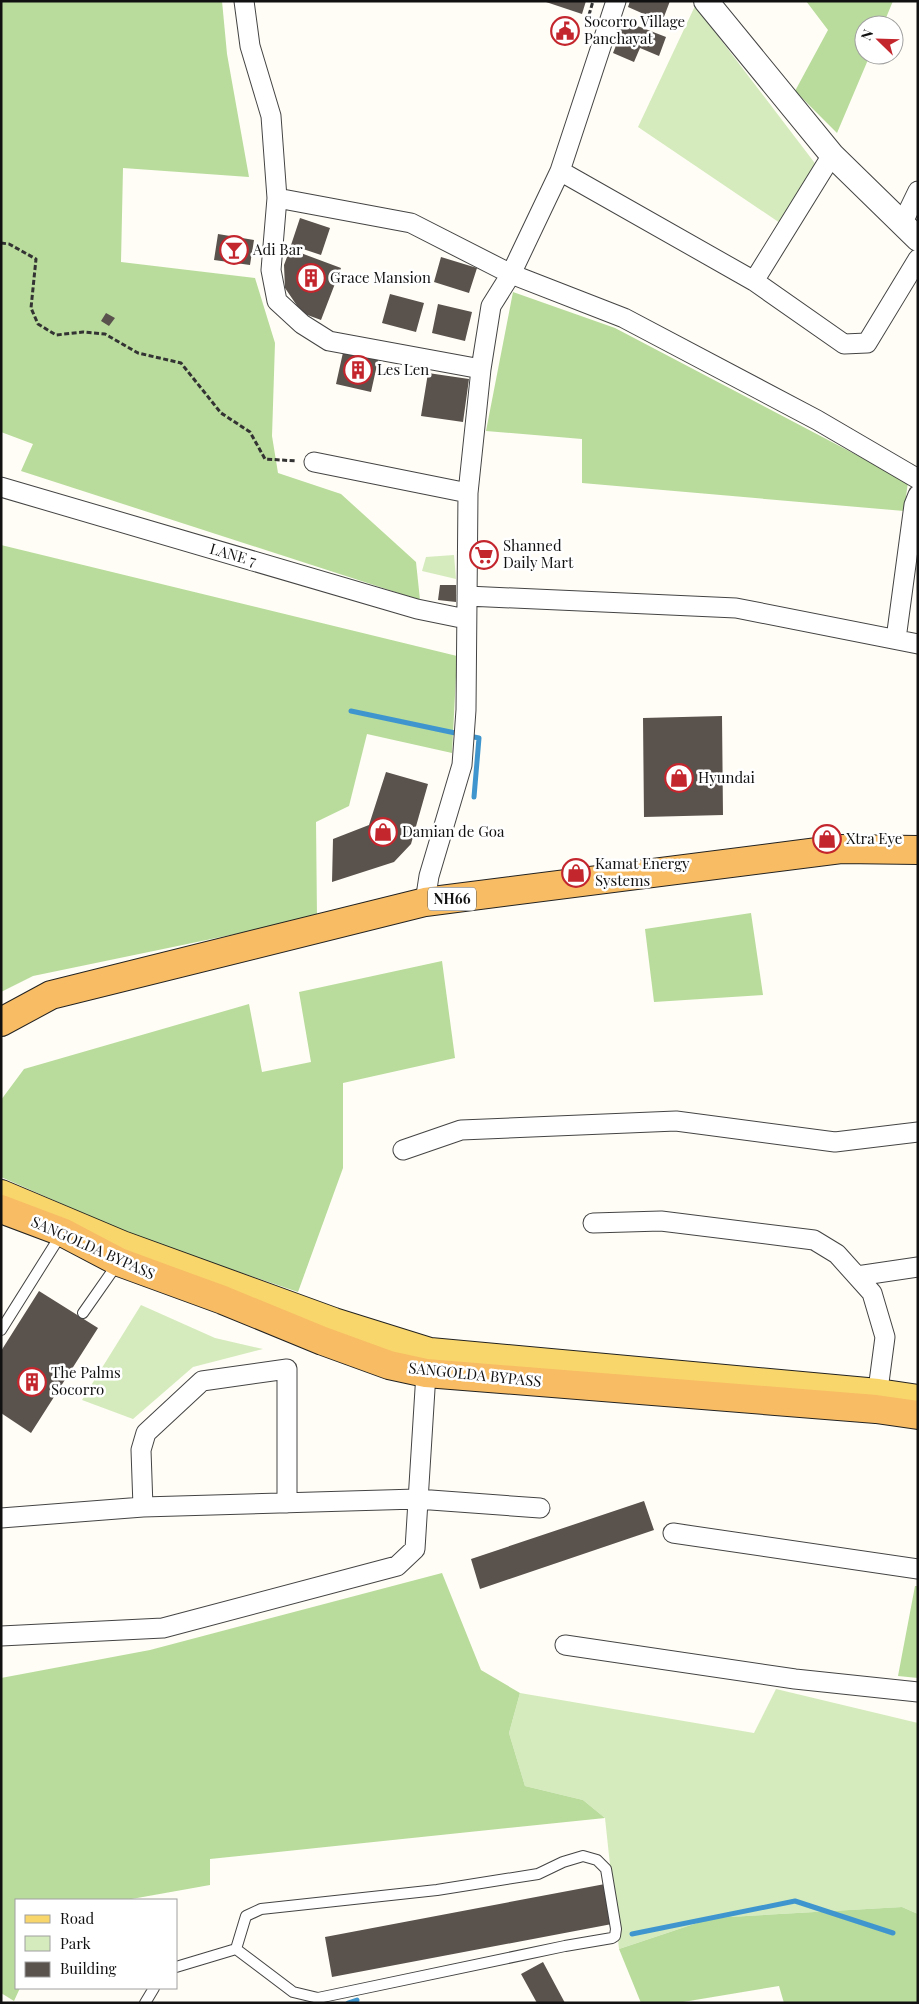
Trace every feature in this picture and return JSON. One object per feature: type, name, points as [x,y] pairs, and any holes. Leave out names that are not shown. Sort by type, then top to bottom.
[{"type":"highway","name":"NH66","points":[[1,1022],[51,995],[425,902],[841,849],[918,850]]},
{"type":"highway","name":"SANGOLDA BYPASS","points":[[1,1210],[62,1232],[119,1262],[223,1300],[342,1348],[389,1365],[426,1374],[877,1401],[918,1415]]},
{"type":"main road","name":"SANGOLDA BYPASS","points":[[1,1194],[122,1245],[334,1322],[430,1352],[877,1401],[918,1399]]},
{"type":"street","points":[[244,1],[250,46],[271,116],[277,198],[271,270],[277,301],[302,324],[329,341],[482,369]]},
{"type":"street","points":[[425,902],[430,876],[462,766],[466,710],[468,493],[491,306],[511,274],[560,171],[616,1]]},
{"type":"street","points":[[706,1],[832,155],[910,231]]},
{"type":"street","points":[[754,281],[832,155]]},
{"type":"street","points":[[560,171],[754,281],[844,344],[867,343],[918,259]]},
{"type":"street","points":[[910,231],[918,190]]},
{"type":"street","points":[[277,198],[411,223],[511,274],[624,318],[817,420],[918,479]]},
{"type":"street","points":[[314,462],[468,493]]},
{"type":"street","name":"LANE 7","points":[[1,487],[417,609],[466,619]]},
{"type":"street","points":[[896,639],[914,505],[918,495]]},
{"type":"street","points":[[466,596],[736,608],[918,644]]},
{"type":"street","points":[[403,1150],[461,1130],[676,1121],[835,1142],[918,1132]]},
{"type":"street","points":[[593,1223],[661,1221],[814,1240],[837,1254],[872,1293],[885,1337],[877,1401]]},
{"type":"street","points":[[857,1276],[918,1267]]},
{"type":"street","points":[[143,1507],[141,1450],[146,1433],[202,1381],[288,1368],[287,1502]]},
{"type":"street","points":[[1,1636],[163,1628],[397,1566],[415,1549],[426,1374]]},
{"type":"street","points":[[1,1518],[143,1507],[417,1499],[540,1508]]},
{"type":"street","points":[[673,1533],[918,1569]]},
{"type":"street","points":[[565,1645],[795,1679],[918,1692]]},
{"type":"lane","points":[[1,1330],[62,1232]]},
{"type":"lane","points":[[83,1313],[119,1262]]},
{"type":"lane","points":[[583,1856],[597,1860],[606,1869],[616,1929],[615,1936],[612,1938],[318,1998],[292,1992],[236,1949],[246,1916],[262,1909],[437,1890],[538,1874],[563,1862],[583,1856]]},
{"type":"lane","points":[[178,1966],[236,1949]]},
{"type":"lane","points":[[145,2003],[153,1989]]},
{"type":"path","points":[[589,15],[593,1]]},
{"type":"path","points":[[1,243],[9,244],[36,259],[31,308],[38,324],[56,335],[83,332],[105,334],[138,353],[181,363],[221,412],[250,432],[265,459],[314,462]]},
{"type":"green space","points":[[1,1],[222,1],[227,54],[249,177],[123,168],[121,262],[255,278],[275,343],[272,436],[278,473],[341,494],[416,562],[420,600],[21,471],[33,444],[1,432]]},
{"type":"green space","points":[[806,1],[893,1],[887,15],[854,15],[854,65],[866,65],[837,133],[795,91],[828,30]]},
{"type":"green space","points":[[695,6],[817,166],[780,223],[638,127]]},
{"type":"green space","points":[[513,292],[615,328],[908,482],[904,511],[582,483],[582,439],[486,431]]},
{"type":"green space","points":[[1,545],[457,656],[452,753],[367,734],[349,806],[316,822],[317,917],[33,976],[1,992]]},
{"type":"green space","points":[[454,555],[456,579],[422,571],[426,557]]},
{"type":"green space","points":[[751,913],[763,995],[654,1002],[645,929]]},
{"type":"green space","points":[[442,961],[455,1058],[343,1083],[343,1168],[298,1292],[140,1238],[1,1177],[1,1100],[24,1069],[249,1004],[262,1072],[311,1062],[299,992]]},
{"type":"green space","points":[[141,1305],[215,1338],[263,1349],[193,1367],[133,1419],[82,1400]]},
{"type":"green space","points":[[442,1573],[481,1670],[520,1693],[509,1733],[525,1786],[583,1800],[605,1818],[210,1859],[210,1885],[132,1899],[15,1899],[15,1989],[20,1989],[14,2001],[1,1993],[1,1678],[150,1650]]},
{"type":"green space","points":[[915,1586],[918,1586],[918,1678],[898,1676]]},
{"type":"green space","points":[[776,1689],[918,1723],[918,1914],[902,1907],[712,1918],[619,1949],[605,1818],[583,1800],[525,1786],[509,1733],[520,1693],[754,1733]]},
{"type":"green space","points":[[902,1907],[918,1914],[918,2003],[784,2003],[779,1986],[677,2003],[641,2003],[619,1949],[712,1918]]},
{"type":"building","points":[[543,1],[586,1],[582,14]]},
{"type":"building","points":[[630,1],[670,1],[662,22],[628,7]]},
{"type":"building","points":[[622,20],[666,37],[659,56],[640,48],[634,62],[613,53],[617,43],[613,42]]},
{"type":"building","points":[[300,218],[330,228],[321,255],[291,245]]},
{"type":"building","name":"Adi Bar","points":[[218,234],[254,240],[250,265],[214,260]]},
{"type":"building","name":"Grace Mansion","points":[[290,249],[341,268],[321,320],[302,313],[285,288],[284,265]]},
{"type":"building","points":[[441,257],[477,268],[469,293],[434,282]]},
{"type":"building","points":[[390,294],[424,303],[416,332],[382,323]]},
{"type":"building","points":[[438,304],[472,312],[465,341],[432,333]]},
{"type":"building","points":[[106,313],[115,318],[109,326],[101,321]]},
{"type":"building","name":"Les Len","points":[[344,348],[379,356],[371,392],[336,384]]},
{"type":"building","points":[[428,373],[469,379],[463,422],[421,416]]},
{"type":"building","points":[[440,585],[456,585],[456,602],[438,600]]},
{"type":"building","points":[[722,716],[723,815],[644,817],[643,718]]},
{"type":"building","name":"Damian de Goa","points":[[386,772],[428,784],[411,844],[394,862],[332,882],[333,839],[369,825]]},
{"type":"building","name":"The Palms Socorro","points":[[39,1291],[98,1328],[31,1433],[1,1413],[1,1351]]},
{"type":"building","points":[[644,1501],[654,1530],[480,1589],[471,1559]]},
{"type":"building","points":[[605,1884],[612,1924],[332,1977],[325,1937]]},
{"type":"building","points":[[543,1962],[565,2003],[537,2003],[521,1974]]},
{"type":"waterway","points":[[351,711],[460,734]]},
{"type":"waterway","points":[[469,736],[479,738],[474,797]]},
{"type":"waterway","points":[[632,1934],[795,1901],[893,1933]]},
{"type":"waterway","points":[[348,2003],[357,2000]]},
{"type":"place","name":"Socorro Village Panchayat","points":[[565,31]]},
{"type":"place","name":"Adi Bar","points":[[234,250]]},
{"type":"place","name":"Grace Mansion","points":[[311,278]]},
{"type":"place","name":"Les Len","points":[[358,370]]},
{"type":"place","name":"Shanned Daily Mart","points":[[484,555]]},
{"type":"place","name":"Hyundai","points":[[679,778]]},
{"type":"place","name":"Damian de Goa","points":[[383,832]]},
{"type":"place","name":"Xtra Eye","points":[[827,839]]},
{"type":"place","name":"Kamat Energy Systems","points":[[576,873]]},
{"type":"place","name":"The Palms Socorro","points":[[32,1382]]}]
